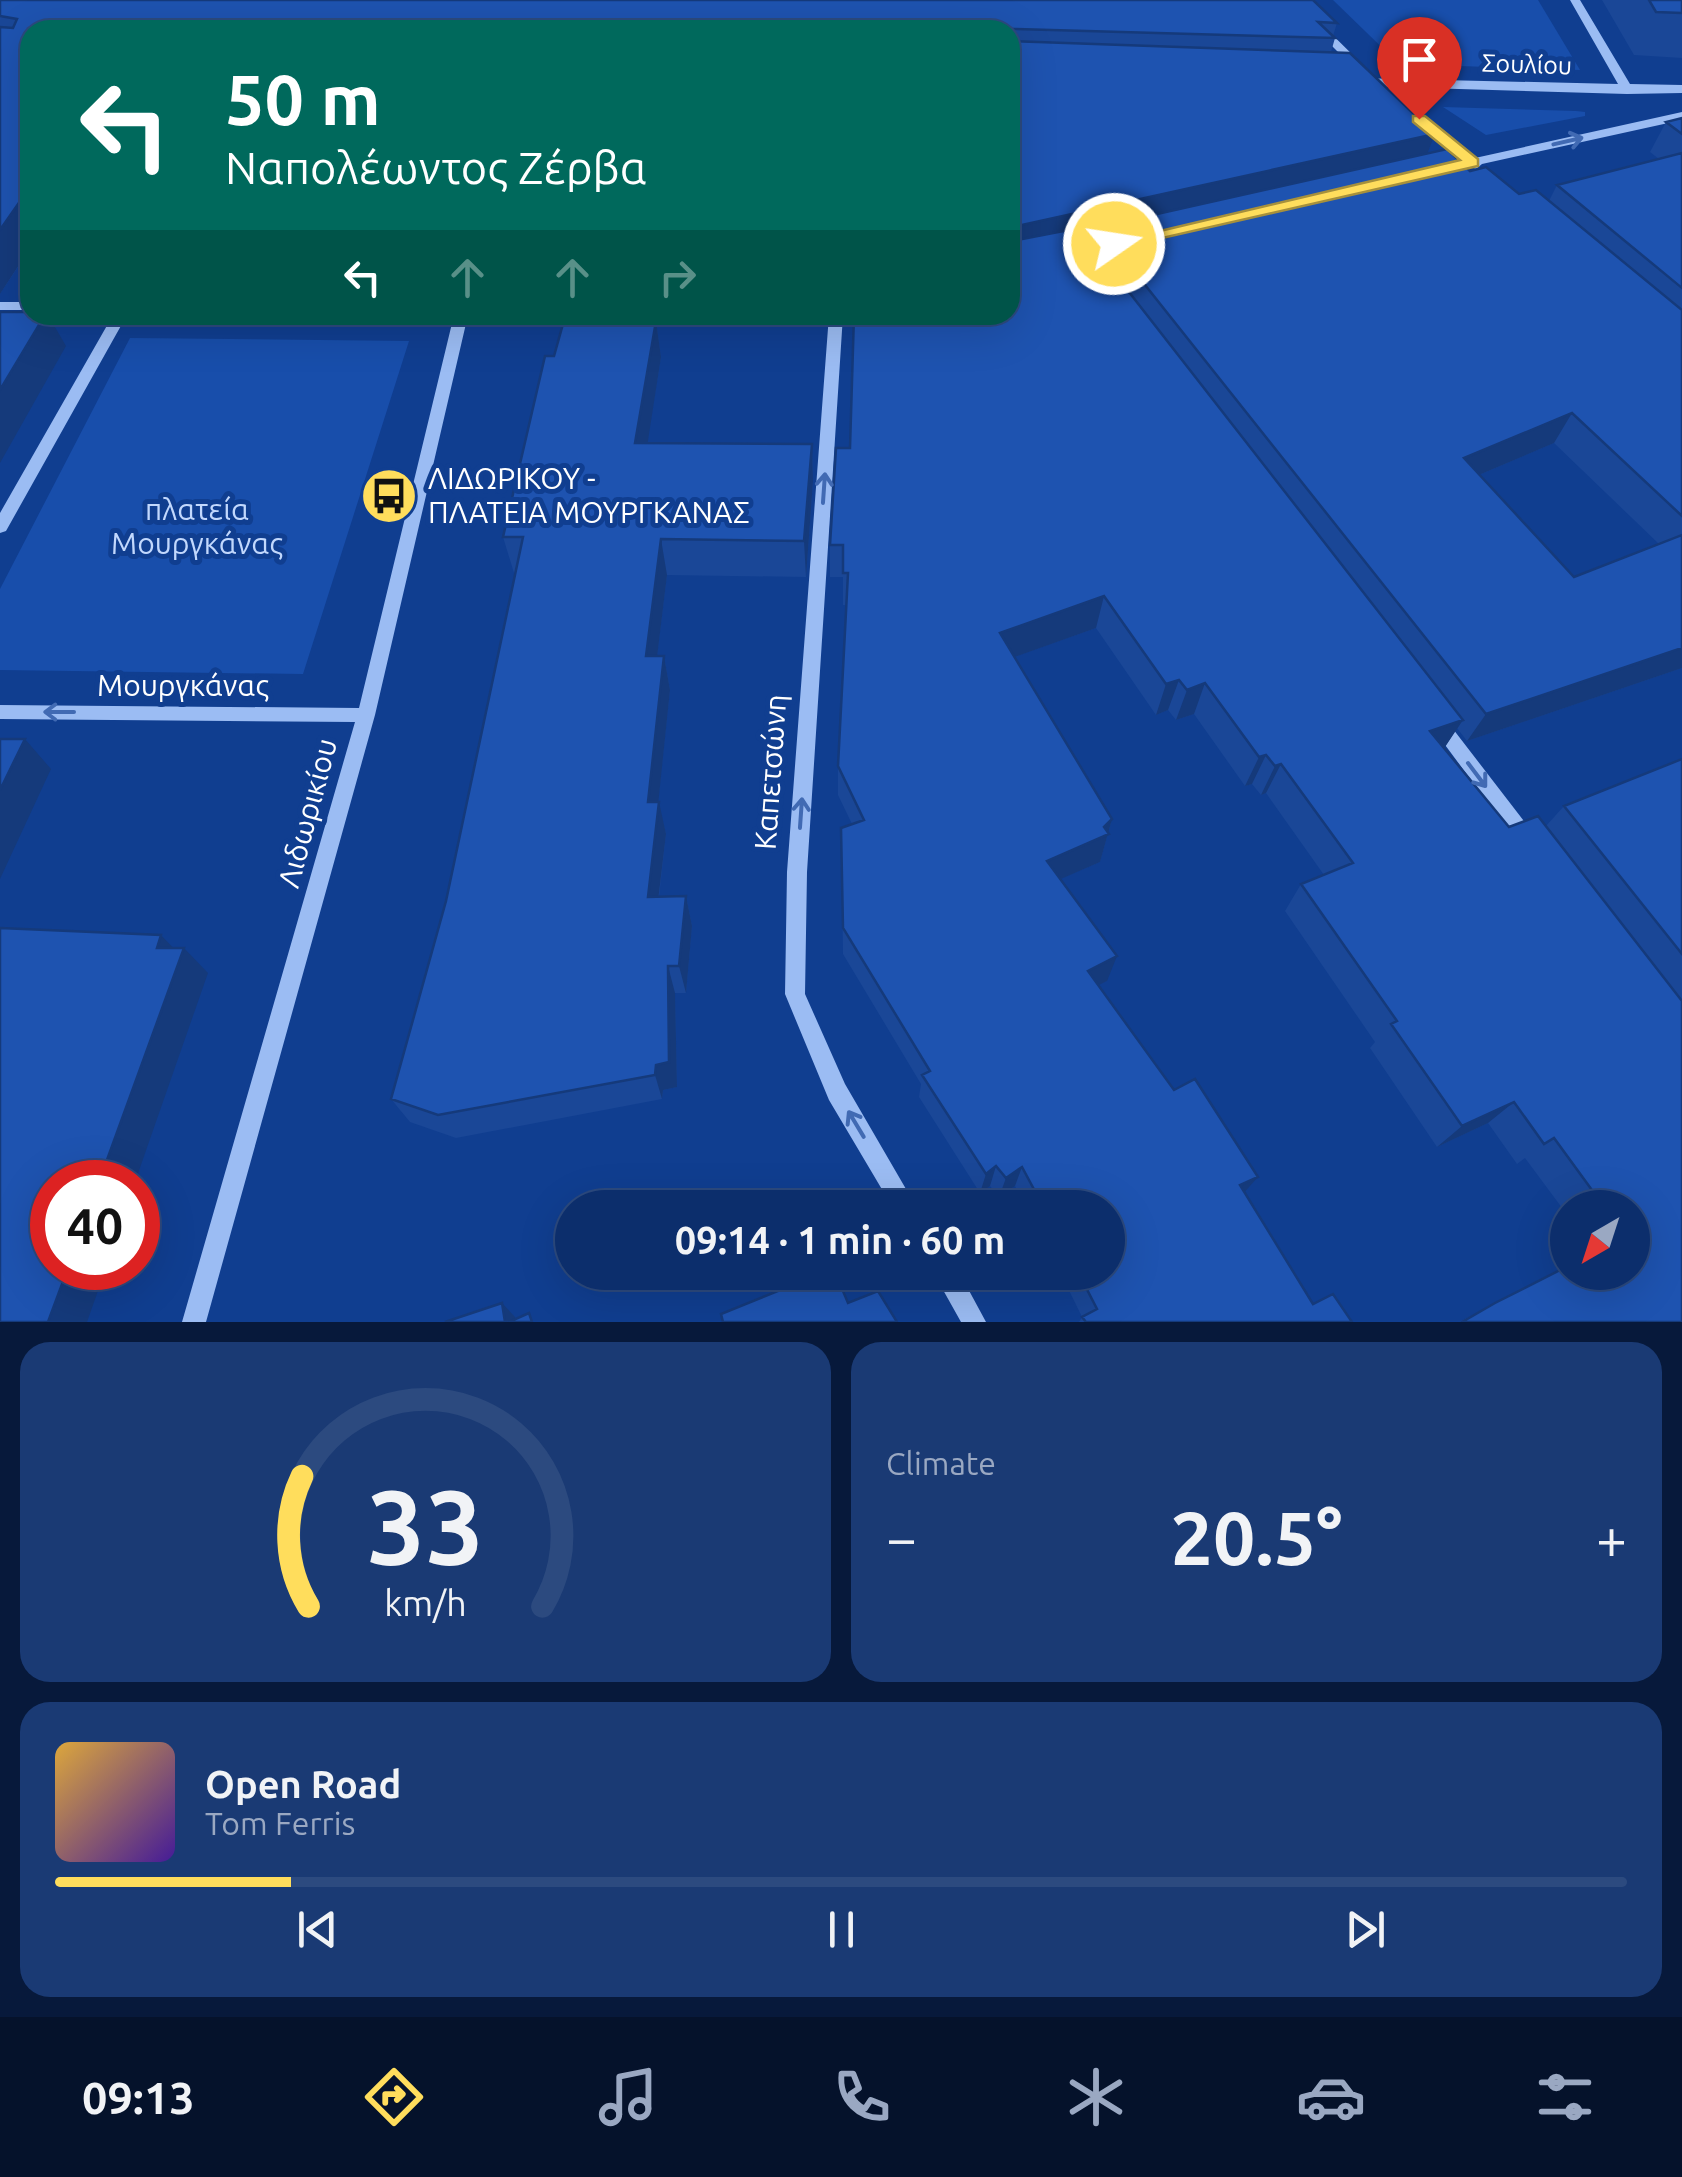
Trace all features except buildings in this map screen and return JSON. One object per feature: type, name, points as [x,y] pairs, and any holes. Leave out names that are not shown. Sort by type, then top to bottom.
[{"type":"street","points":[[1291,0],[1374,82],[1488,176]]},
{"type":"street","points":[[1574,0],[1627,90]]},
{"type":"street","name":"Σουλίου","points":[[1336,81],[1682,89]]},
{"type":"street","points":[[1416,175],[1682,116]]},
{"type":"street","points":[[0,526],[114,325]]},
{"type":"street","name":"Λιδωρικίου","points":[[194,1322],[366,715],[459,325]]},
{"type":"street","name":"Καπετσώνη","points":[[835,325],[797,872],[795,994],[838,1092],[895,1190]]},
{"type":"street","points":[[1428,710],[1537,853]]},
{"type":"street","name":"Μουργκάνας","points":[[0,712],[366,715]]},
{"type":"street","points":[[955,1290],[974,1322]]},
{"type":"green space","points":[[1333,0],[1538,0],[1580,70],[1399,64]]},
{"type":"green space","points":[[1443,107],[1576,111],[1585,112],[1585,116],[1486,135]]},
{"type":"green space","name":"πλατεία Μουργκάνας","points":[[130,338],[409,341],[303,674],[0,670],[0,589]]},
{"type":"place","name":"ΛΙΔΩΡΙΚΟΥ - ΠΛΑΤΕΙΑ ΜΟΥΡΓΚΑΝΑΣ","points":[[389,496]]},
{"type":"route","points":[[1114,244],[1473,162],[1419,119]]}]
